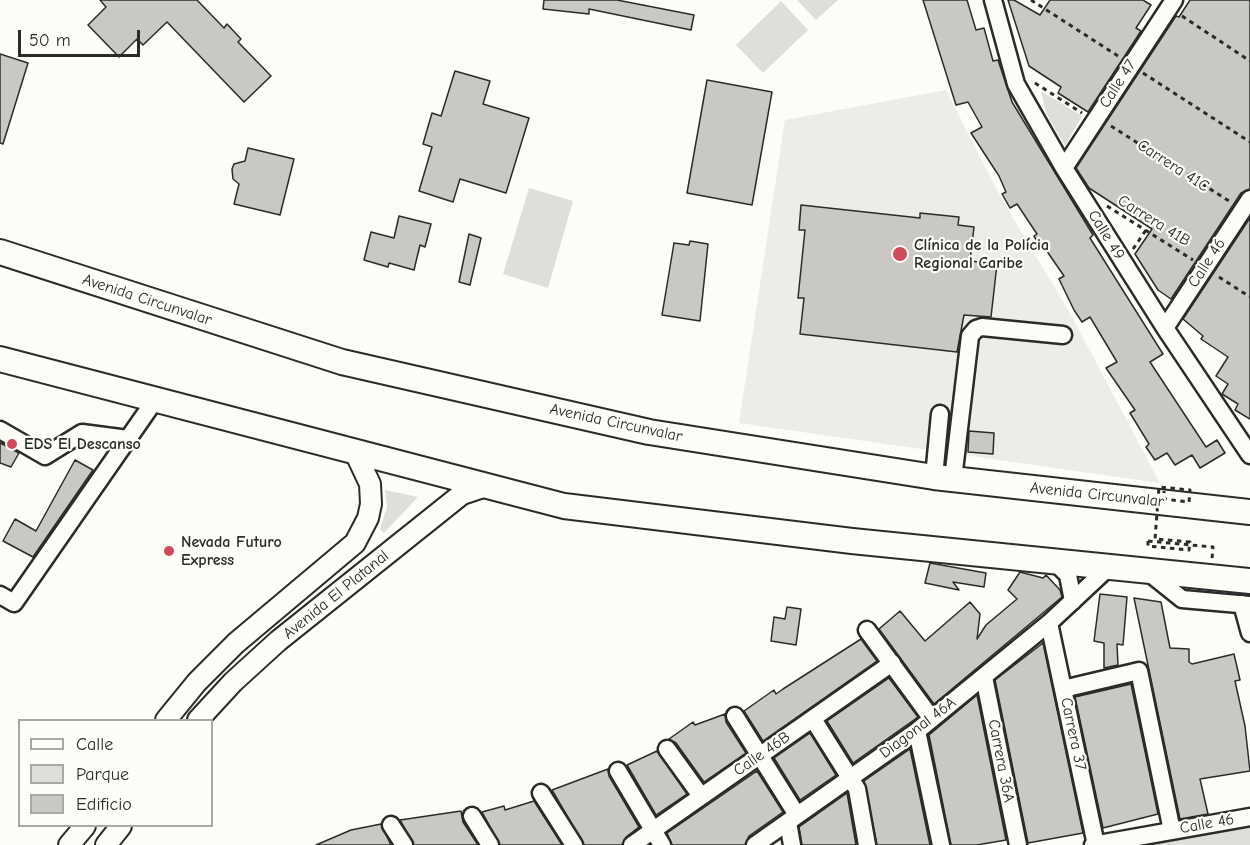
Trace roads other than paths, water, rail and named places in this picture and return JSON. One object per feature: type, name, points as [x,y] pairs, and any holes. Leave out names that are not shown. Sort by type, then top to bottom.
[{"type":"highway","name":"Avenida Circunvalar","points":[[0,252],[342,362],[649,432],[943,478],[1250,512]]},
{"type":"highway","points":[[1,361],[354,450],[564,506],[852,541],[1250,581]]},
{"type":"main road","name":"Avenida El Platanal","points":[[167,719],[197,682],[228,651],[355,543],[368,518],[371,504],[370,484],[354,450]]},
{"type":"main road","name":"Avenida El Platanal","points":[[199,719],[233,682],[278,641],[462,494],[486,486]]},
{"type":"main road","points":[[69,845],[83,827]]},
{"type":"main road","points":[[106,845],[120,827]]},
{"type":"street","name":"Calle 49","points":[[993,0],[1016,84],[1064,168],[1165,328],[1250,455]]},
{"type":"street","name":"Calle 47","points":[[1064,168],[1172,4]]},
{"type":"street","name":"Calle 46","points":[[1165,328],[1204,267],[1247,208]]},
{"type":"street","points":[[943,478],[960,416],[968,345],[976,329],[982,327],[1063,334]]},
{"type":"street","points":[[0,596],[14,603],[155,400]]},
{"type":"street","points":[[940,414],[943,478]]},
{"type":"street","points":[[0,430],[45,456],[82,433],[128,439]]},
{"type":"street","points":[[1054,561],[1068,575],[1073,601]]},
{"type":"street","name":"Diagonal 46A","points":[[755,845],[917,731],[1049,623],[1110,567]]},
{"type":"street","points":[[1147,571],[1182,599],[1246,605],[1250,633]]},
{"type":"street","name":"Carrera 37","points":[[1049,623],[1095,845]]},
{"type":"street","points":[[867,630],[932,719]]},
{"type":"street","name":"Calle 46B","points":[[632,845],[892,663]]},
{"type":"street","points":[[1063,689],[1139,671],[1172,831]]},
{"type":"street","name":"Carrera 36A","points":[[984,677],[1018,845]]},
{"type":"street","points":[[735,717],[760,755],[793,818],[792,845]]},
{"type":"street","points":[[813,719],[851,777],[859,797],[867,845]]},
{"type":"street","points":[[917,731],[941,845]]},
{"type":"street","points":[[667,749],[701,796]]},
{"type":"street","points":[[618,771],[662,845]]},
{"type":"street","points":[[541,793],[574,845]]},
{"type":"street","points":[[472,816],[490,845]]},
{"type":"street","name":"Calle 46","points":[[1095,845],[1250,817]]},
{"type":"street","points":[[391,825],[404,845]]},
{"type":"place","name":"Clínica de la Polícia Regional Caribe","points":[[900,254]]},
{"type":"place","name":"EDS El Descanso","points":[[12,444]]},
{"type":"place","name":"Nevada Futuro Express","points":[[169,551]]}]
